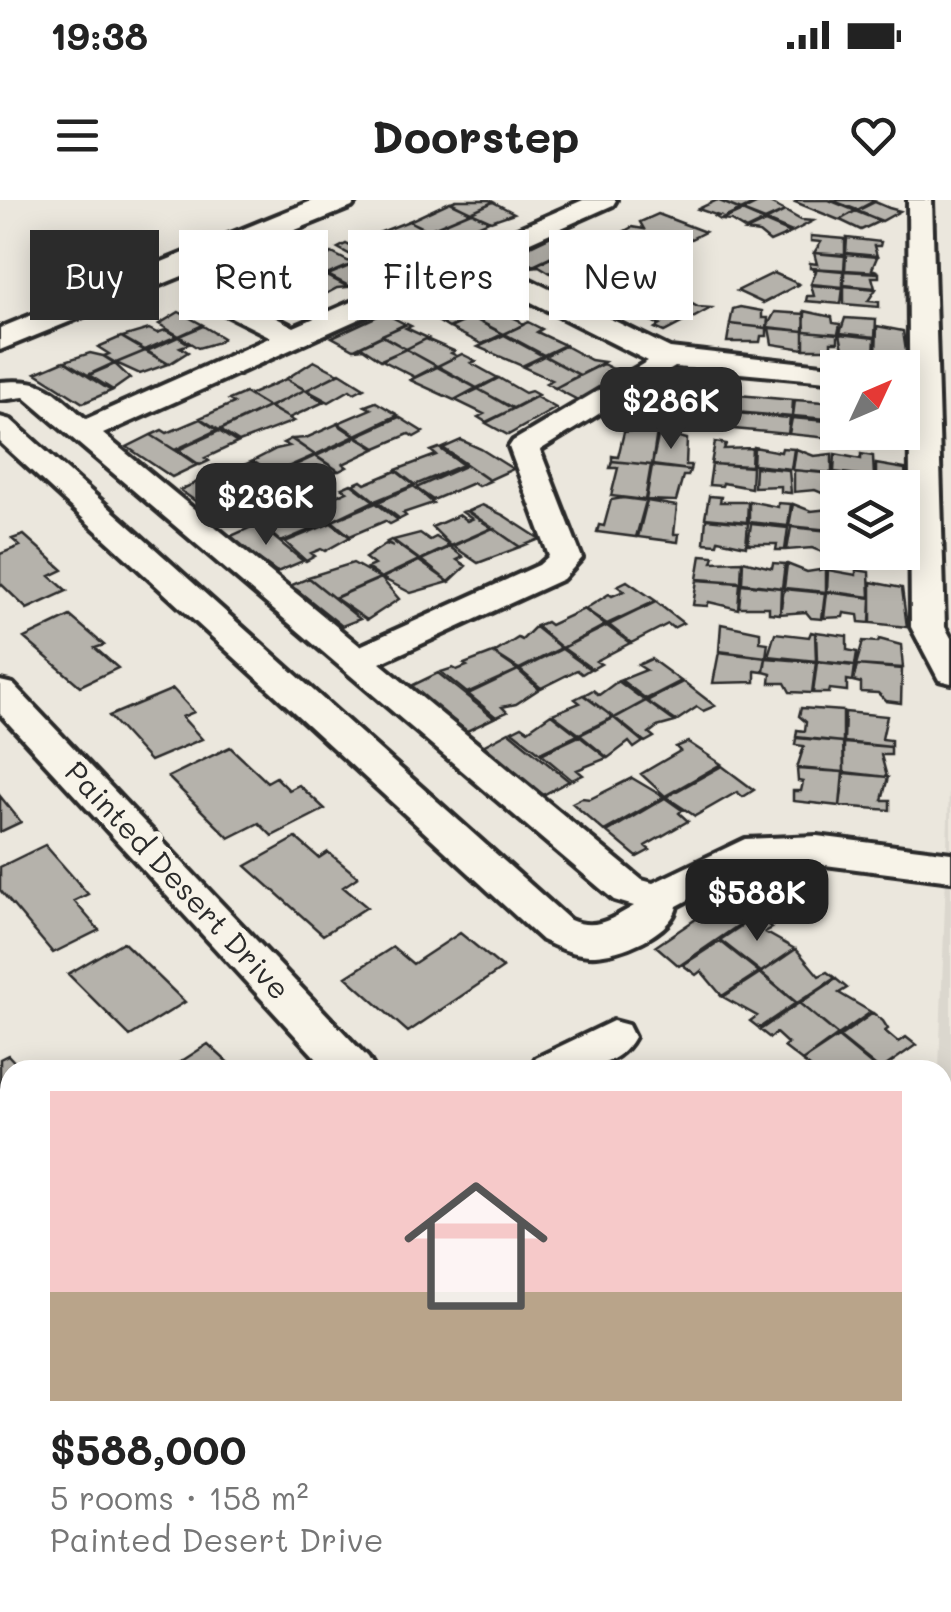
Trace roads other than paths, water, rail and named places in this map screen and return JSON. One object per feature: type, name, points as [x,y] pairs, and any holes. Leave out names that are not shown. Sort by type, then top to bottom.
[{"type":"main road","points":[[0,340],[342,200]]},
{"type":"street","points":[[914,350],[920,200]]},
{"type":"street","points":[[529,231],[586,203]]},
{"type":"street","points":[[529,290],[660,354],[820,372]]},
{"type":"street","points":[[82,432],[348,314]]},
{"type":"street","points":[[258,320],[294,338]]},
{"type":"street","points":[[356,661],[551,572],[566,558],[524,446],[663,364],[660,354]]},
{"type":"street","points":[[0,392],[30,388],[628,890],[658,899],[746,853],[818,850],[951,867]]},
{"type":"street","points":[[0,426],[556,930],[574,939],[602,942],[657,911],[658,899]]},
{"type":"street","points":[[917,450],[928,626],[951,672]]},
{"type":"street","name":"Painted Desert Drive","points":[[0,692],[345,1060]]},
{"type":"street","points":[[570,1060],[613,1037]]}]
